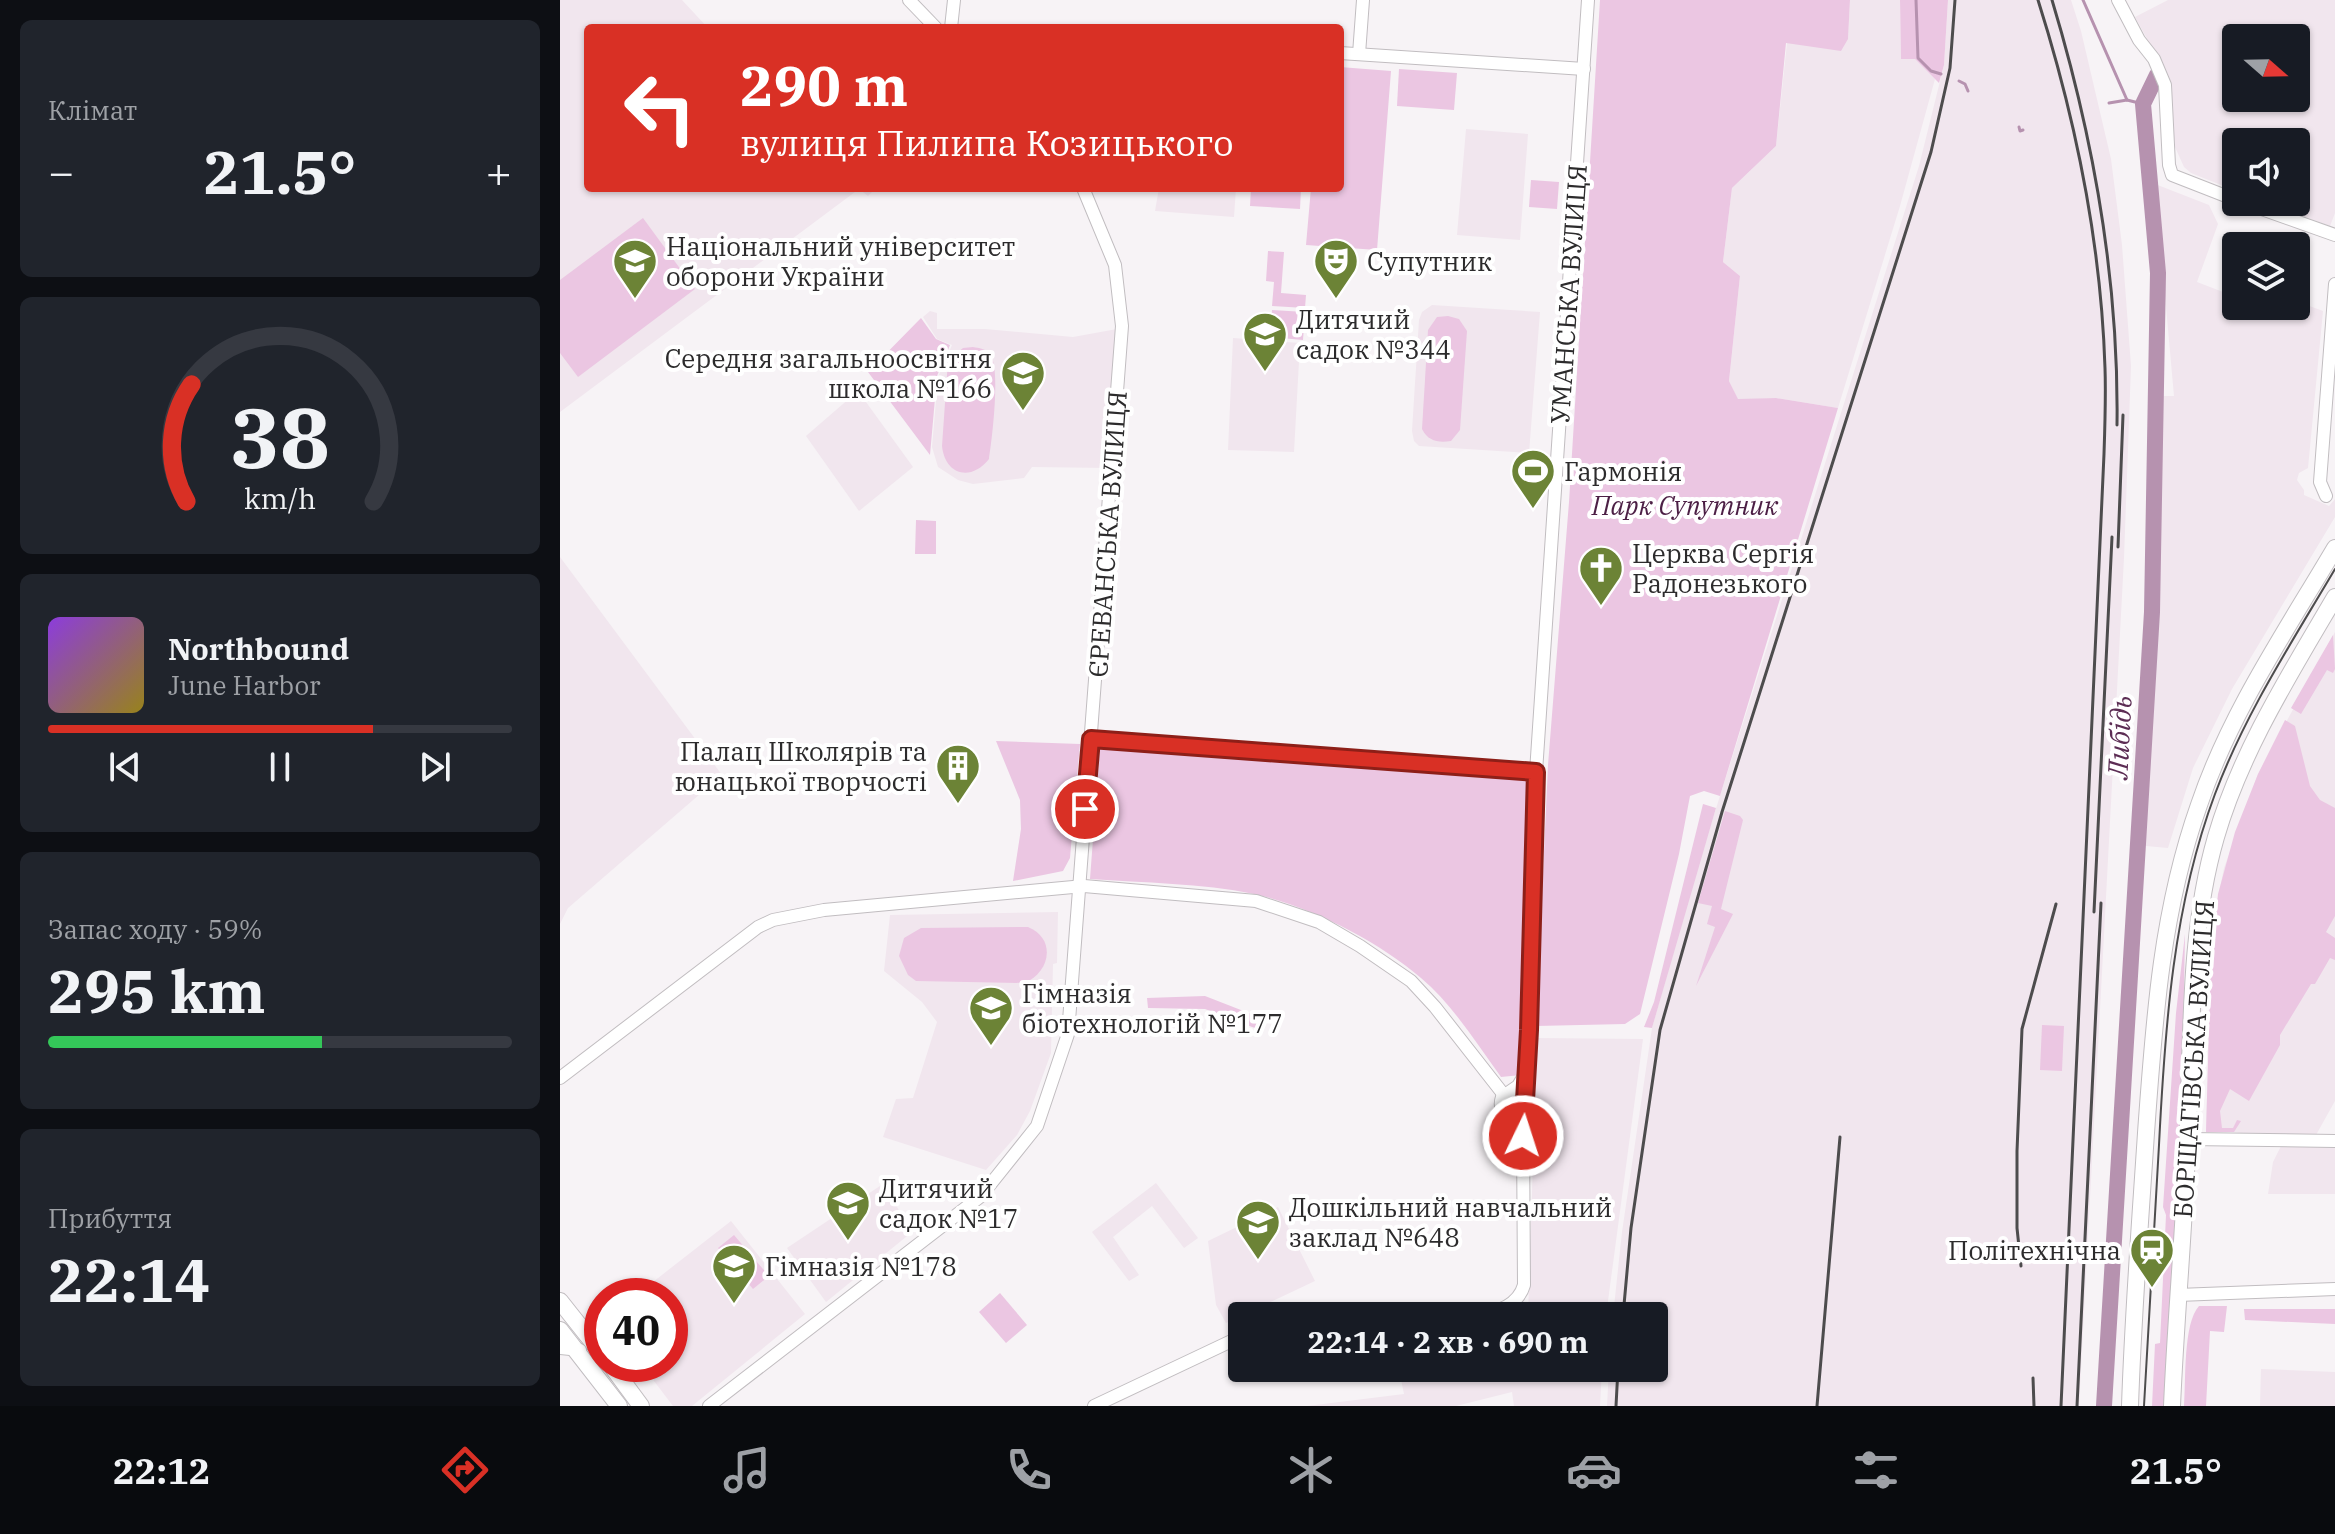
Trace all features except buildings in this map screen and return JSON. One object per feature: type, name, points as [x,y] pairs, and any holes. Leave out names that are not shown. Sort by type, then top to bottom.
[{"type":"main road","name":"БОРЩАГІВСЬКА ВУЛИЦЯ","points":[[2130,1406],[2132,1324],[2157,990],[2171,901],[2183,853],[2218,756],[2260,674],[2335,548]]},
{"type":"main road","name":"БОРЩАГІВСЬКА ВУЛИЦЯ","points":[[2172,1406],[2196,941],[2202,896],[2216,836],[2232,791],[2262,726],[2335,597]]},
{"type":"main road","points":[[560,1301],[584,1338]]},
{"type":"main road","points":[[560,1330],[584,1345]]},
{"type":"main road","points":[[607,1382],[619,1406]]},
{"type":"main road","points":[[623,1382],[641,1406]]},
{"type":"street","points":[[909,0],[932,24]]},
{"type":"street","points":[[951,24],[954,0]]},
{"type":"street","points":[[1359,54],[1363,0]]},
{"type":"street","name":"УМАНСЬКА ВУЛИЦЯ","points":[[1515,1302],[1521,1296],[1524,1285],[1523,1136],[1536,772],[1588,0]]},
{"type":"street","points":[[2118,0],[2139,40],[2154,59],[2165,85],[2172,175],[2222,195]]},
{"type":"street","points":[[1344,53],[1584,69]]},
{"type":"street","name":"ЄРЕВАНСЬКА ВУЛИЦЯ","points":[[709,1406],[981,1196],[1027,1141],[1044,1106],[1068,1034],[1122,326],[1115,265],[1085,192]]},
{"type":"street","points":[[2281,216],[2335,235]]},
{"type":"street","points":[[2326,496],[2320,482],[2335,284]]},
{"type":"street","points":[[1091,739],[1536,772]]},
{"type":"street","points":[[560,1078],[747,935],[773,920],[824,910],[1079,886],[1256,901],[1319,922],[1411,981],[1507,1093],[1522,1095],[1525,1106],[1518,1116],[1510,1117]]},
{"type":"street","points":[[1523,1136],[1501,1109],[1501,1100],[1523,1079],[1527,1067]]},
{"type":"street","points":[[2188,1139],[2335,1141]]},
{"type":"street","points":[[2178,1295],[2335,1289]]},
{"type":"street","points":[[1094,1406],[1228,1343]]},
{"type":"street","points":[[560,1348],[584,1349]]},
{"type":"shaded area","name":"Національний університет оборони України","points":[[560,0],[682,0],[704,24],[584,24],[584,192],[855,192],[560,412]]},
{"type":"shaded area","points":[[1850,0],[1900,0],[1901,58],[1915,59],[1935,79],[1900,206],[1838,408],[1776,398],[1738,400],[1729,381],[1740,276],[1723,262],[1732,188],[1776,146],[1787,43],[1848,39]]},
{"type":"shaded area","points":[[1948,0],[2071,0],[2111,159],[2122,245],[2131,366],[2124,558],[2079,1406],[1607,1406],[1608,1382],[1668,1382],[1668,1302],[1614,1302],[1652,1028],[1695,875],[1919,166],[1944,65]]},
{"type":"shaded area","points":[[2168,0],[2335,0],[2335,213],[2330,226],[2303,216],[2310,216],[2310,128],[2222,128],[2222,185],[2184,167],[2175,147],[2166,73],[2135,17]]},
{"type":"shaded area","points":[[1466,129],[1528,134],[1520,240],[1457,235]]},
{"type":"shaded area","points":[[2155,184],[2209,205],[2218,224],[2197,282],[2222,292],[2222,320],[2310,320],[2310,306],[2323,311],[2308,468],[2299,473],[2297,480],[2304,495],[2329,506],[2335,499],[2335,517],[2232,689],[2193,768],[2168,848],[2146,846],[2142,842],[2156,549],[2157,396],[2174,396]]},
{"type":"shaded area","points":[[1158,192],[1236,192],[1234,217],[1155,211]]},
{"type":"shaded area","points":[[1432,305],[1540,312],[1529,453],[1419,446],[1414,441],[1412,431],[1419,320],[1422,312]]},
{"type":"shaded area","name":"Середня загальноосвітня школа №166","points":[[930,311],[937,313],[937,329],[985,329],[1073,337],[1117,329],[1108,468],[1032,467],[1024,478],[973,484],[958,480],[938,467],[932,447],[938,377],[952,345],[937,339],[923,317]]},
{"type":"shaded area","name":"Дитячий садок №344","points":[[1233,338],[1300,343],[1294,452],[1228,450]]},
{"type":"shaded area","points":[[858,391],[913,467],[859,511],[806,436]]},
{"type":"shaded area","points":[[560,557],[722,775],[568,908],[560,924]]},
{"type":"shaded area","points":[[2335,632],[2335,1101],[2316,1135],[2281,1139],[2234,1132],[2206,1132],[2211,957],[2214,918],[2224,868],[2258,774]]},
{"type":"shaded area","name":"Гімназія біотехнологій №177","points":[[1058,912],[1057,963],[1053,964],[1051,1053],[1030,1111],[1017,1135],[986,1170],[883,1137],[896,1099],[913,1098],[937,1022],[922,1002],[884,971],[890,915]]},
{"type":"shaded area","points":[[1537,1038],[1643,1039],[1608,1302],[1528,1302]]},
{"type":"shaded area","points":[[2281,1146],[2335,1146],[2335,1194],[2268,1194],[2273,1162]]},
{"type":"shaded area","points":[[1156,1183],[1198,1238],[1184,1248],[1152,1206],[1113,1237],[1139,1275],[1129,1281],[1092,1232]]},
{"type":"shaded area","name":"Дитячий садок №17","points":[[883,1184],[912,1232],[826,1302],[787,1248]]},
{"type":"shaded area","name":"Дошкільний навчальний заклад №648","points":[[1278,1207],[1315,1281],[1270,1302],[1228,1302],[1226,1323],[1216,1305],[1208,1241]]},
{"type":"shaded area","name":"Гімназія №178","points":[[731,1221],[805,1314],[692,1406],[673,1406],[655,1382],[688,1382],[688,1278],[658,1278]]},
{"type":"shaded area","points":[[2261,1369],[2335,1372],[2335,1406],[2260,1406]]},
{"type":"shaded area","points":[[1401,1382],[1601,1382],[1600,1406],[1514,1406],[1512,1392],[1456,1406],[1307,1406],[1404,1394]]},
{"type":"green space","name":"Парк Супутник","points":[[1600,0],[1850,0],[1848,39],[1841,51],[1786,43],[1776,146],[1732,188],[1723,262],[1740,276],[1729,381],[1738,399],[1776,398],[1838,408],[1720,796],[1704,791],[1690,796],[1640,1014],[1625,1024],[1536,1026],[1548,765],[1569,502]]},
{"type":"green space","points":[[1900,0],[1948,0],[1944,65],[1939,83],[1915,59],[1901,59]]},
{"type":"green space","points":[[1344,67],[1391,71],[1377,250],[1306,245],[1311,192],[1344,192]]},
{"type":"green space","points":[[1399,69],[1457,73],[1454,110],[1397,106]]},
{"type":"green space","points":[[1531,180],[1559,182],[1557,209],[1529,207]]},
{"type":"green space","points":[[1251,192],[1301,192],[1300,209],[1250,206]]},
{"type":"green space","points":[[643,218],[695,289],[578,377],[560,353],[560,280]]},
{"type":"green space","points":[[1268,251],[1284,252],[1281,293],[1306,295],[1305,308],[1272,306],[1274,282],[1266,281]]},
{"type":"green space","points":[[1272,310],[1305,312],[1303,340],[1270,337]]},
{"type":"green space","points":[[1437,317],[1459,319],[1467,331],[1460,430],[1451,441],[1442,442],[1430,439],[1422,429],[1428,330]]},
{"type":"green space","points":[[921,318],[936,339],[950,345],[937,376],[930,455],[868,372]]},
{"type":"green space","points":[[973,347],[990,354],[995,374],[995,405],[989,459],[967,473],[948,464],[942,446],[948,360],[963,348]]},
{"type":"green space","points":[[916,520],[936,521],[936,554],[915,554]]},
{"type":"green space","points":[[2333,635],[2335,669],[2333,673],[2327,670],[2301,714],[2291,708]]},
{"type":"green space","points":[[2285,720],[2295,726],[2310,786],[2320,800],[2335,808],[2335,916],[2326,932],[2335,938],[2335,960],[2330,958],[2315,984],[2311,984],[2280,1035],[2280,1045],[2249,1101],[2230,1089],[2220,1111],[2222,1128],[2233,1128],[2237,1120],[2241,1121],[2234,1132],[2206,1132],[2211,957],[2218,894],[2235,832],[2258,774]]},
{"type":"green space","points":[[996,741],[1080,744],[1070,858],[1063,871],[1013,881],[1021,829],[1020,800]]},
{"type":"green space","points":[[1100,747],[1531,780],[1521,1075],[1501,1077],[1444,1000],[1404,964],[1364,938],[1320,916],[1234,890],[1090,879]]},
{"type":"green space","points":[[1703,804],[1716,808],[1652,1028],[1644,1027],[1654,1002]]},
{"type":"green space","points":[[1725,811],[1743,820],[1721,909],[1733,914],[1696,986],[1715,927],[1707,924],[1712,906],[1698,903]]},
{"type":"green space","points":[[1028,927],[1043,939],[1047,956],[1040,972],[1024,983],[916,981],[908,975],[899,956],[904,938],[921,928]]},
{"type":"green space","points":[[2185,934],[2182,1099],[2165,1406],[2152,1406],[2155,1344],[2160,1343],[2166,1215],[2163,1207],[2176,1013]]},
{"type":"green space","points":[[1205,996],[1264,1019],[1260,1030],[1205,1009],[1148,1008],[1147,998]]},
{"type":"green space","points":[[2042,1025],[2064,1026],[2062,1071],[2040,1070]]},
{"type":"green space","points":[[734,1235],[769,1276],[753,1289],[718,1248]]},
{"type":"green space","points":[[1000,1293],[1027,1325],[1006,1343],[979,1312]]},
{"type":"green space","points":[[2199,1306],[2227,1306],[2224,1332],[2210,1331],[2206,1406],[2184,1406],[2190,1325]]},
{"type":"green space","points":[[2244,1309],[2335,1309],[2335,1324],[2245,1320]]},
{"type":"waterway","points":[[1916,0],[1918,58],[1931,71],[1941,74]]},
{"type":"waterway","points":[[2083,0],[2127,100]]},
{"type":"waterway","name":"Либідь","points":[[2104,1406],[2152,612],[2158,273],[2143,104],[2157,75]]},
{"type":"waterway","points":[[1959,81],[1965,84],[1968,91]]},
{"type":"waterway","points":[[2109,103],[2127,100],[2143,104]]},
{"type":"waterway","points":[[2019,127],[2020,131],[2023,130]]},
{"type":"tram line","points":[[2144,1406],[2164,1056],[2180,923],[2189,879],[2215,794],[2240,735],[2335,569]]},
{"type":"railway","points":[[1624,1302],[1631,1228],[1660,1030],[1722,812],[1931,152],[1950,68],[1955,0]]},
{"type":"railway","points":[[2038,0],[2064,90],[2084,182],[2098,274],[2105,379],[2061,1406]]},
{"type":"railway","points":[[2052,0],[2080,105],[2101,210],[2114,317],[2117,425]]},
{"type":"railway","points":[[2118,547],[2123,415]]},
{"type":"railway","points":[[2094,912],[2112,537]]},
{"type":"railway","points":[[2077,1406],[2101,903]]},
{"type":"railway","points":[[2021,1266],[2017,1228],[2017,1151],[2022,1029],[2056,904]]},
{"type":"railway","points":[[1817,1406],[1840,1137]]},
{"type":"railway","points":[[2033,1378],[2034,1406]]},
{"type":"railway","points":[[1616,1406],[1617,1382]]},
{"type":"place","name":"Національний університет оборони України","points":[[635,300]]},
{"type":"place","name":"Супутник","points":[[1336,300]]},
{"type":"place","name":"Дитячий садок №344","points":[[1265,373]]},
{"type":"place","name":"Середня загальноосвітня школа №166","points":[[1023,412]]},
{"type":"place","name":"Гармонія","points":[[1533,510]]},
{"type":"place","name":"Церква Сергія Радонезького","points":[[1601,607]]},
{"type":"place","name":"Палац Школярів та юнацької творчості","points":[[958,805]]},
{"type":"place","name":"Гімназія біотехнологій №177","points":[[991,1047]]},
{"type":"place","name":"Дитячий садок №17","points":[[848,1242]]},
{"type":"place","name":"Дошкільний навчальний заклад №648","points":[[1258,1261]]},
{"type":"place","name":"Політехнічна","points":[[2152,1289]]},
{"type":"place","name":"Гімназія №178","points":[[734,1305]]},
{"type":"route","points":[[1085,809],[1091,739],[1536,772],[1523,1136]]}]
